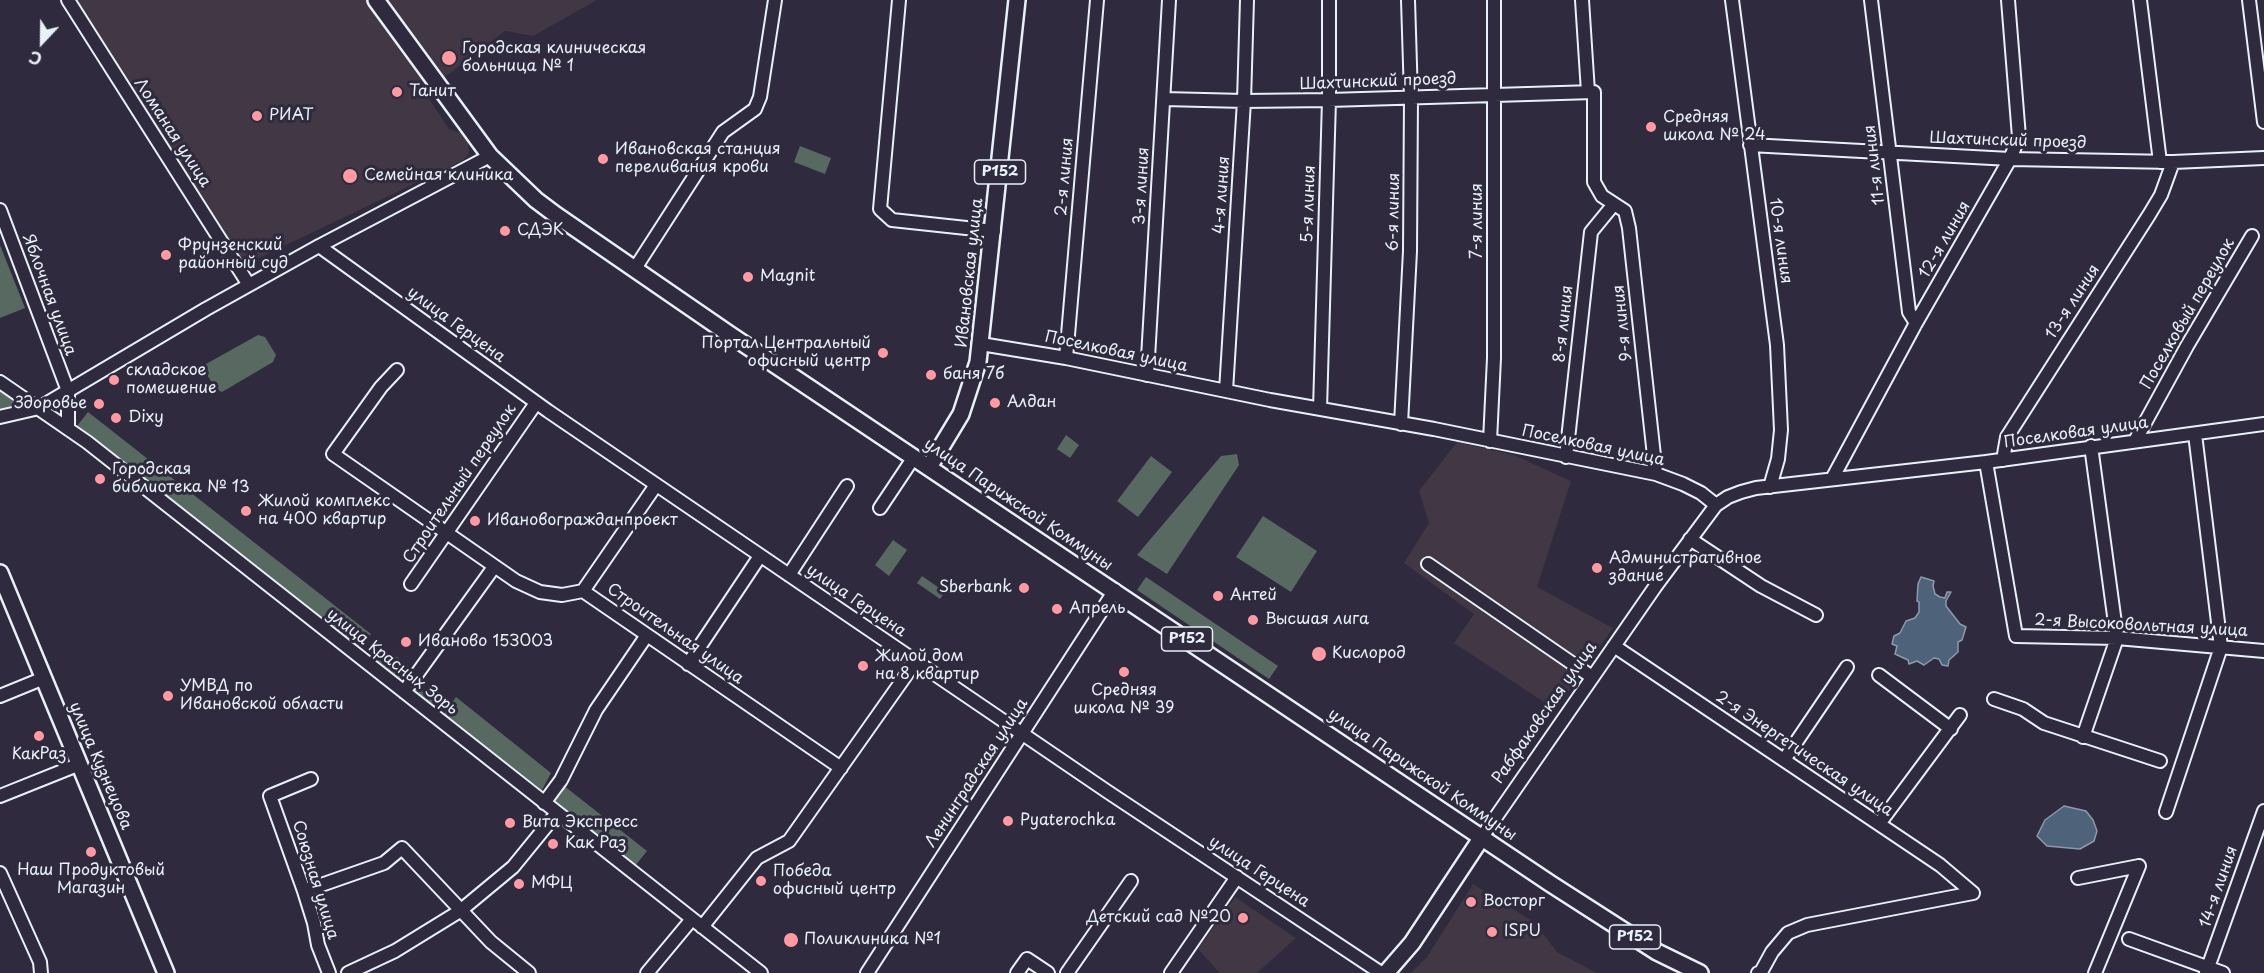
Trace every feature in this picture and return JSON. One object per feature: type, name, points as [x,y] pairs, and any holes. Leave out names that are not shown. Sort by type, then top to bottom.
[{"type":"main road","name":"улица Парижской Коммуны","points":[[376,0],[490,156],[550,210],[634,270],[1482,837],[1657,952],[1700,973]]},
{"type":"main road","name":"Ивановская улица","points":[[929,466],[961,414],[975,373],[981,344],[1017,0]]},
{"type":"main road","name":"улица Кузнецова","points":[[0,573],[166,973]]},
{"type":"main road","name":"Рабфаковская улица","points":[[1386,973],[1412,943],[1482,837]]},
{"type":"street","name":"Ломаная улица","points":[[68,0],[249,285]]},
{"type":"street","points":[[634,270],[723,132],[755,109],[760,97],[775,0]]},
{"type":"street","points":[[899,0],[880,209],[892,219],[993,231]]},
{"type":"street","name":"2-я линия","points":[[1066,358],[1097,0]]},
{"type":"street","name":"3-я линия","points":[[1148,375],[1169,0]]},
{"type":"street","name":"4-я линия","points":[[1226,391],[1244,101],[1247,0]]},
{"type":"street","name":"5-я линия","points":[[1320,410],[1329,100],[1329,0]]},
{"type":"street","name":"6-я линия","points":[[1401,424],[1410,251],[1412,97],[1408,0]]},
{"type":"street","name":"7-я линия","points":[[1490,441],[1494,358],[1494,0]]},
{"type":"street","points":[[1582,0],[1591,92]]},
{"type":"street","name":"10-я линия","points":[[1732,0],[1777,345],[1781,430],[1778,459],[1770,487]]},
{"type":"street","name":"11-я линия","points":[[1871,0],[1908,312],[1916,323]]},
{"type":"street","name":"12-я линия","points":[[1832,479],[1916,323],[2010,159],[2019,137],[2008,0]]},
{"type":"street","points":[[2140,0],[2160,162]]},
{"type":"street","points":[[2249,0],[2260,59],[2264,122]]},
{"type":"street","name":"Шахтинский проезд","points":[[1164,99],[1329,100],[1591,92]]},
{"type":"street","name":"9-я линия","points":[[1591,92],[1594,182],[1602,196],[1625,211],[1629,228],[1656,474]]},
{"type":"street","name":"Шахтинский проезд","points":[[1750,144],[2010,159],[2174,162],[2264,158]]},
{"type":"street","points":[[0,417],[39,408],[249,285],[490,156]]},
{"type":"street","name":"13-я линия","points":[[2003,460],[2007,437],[2149,215],[2161,195],[2174,162]]},
{"type":"street","name":"8-я линия","points":[[1566,457],[1591,232],[1614,204]]},
{"type":"street","name":"Яблочная улица","points":[[0,210],[68,390]]},
{"type":"street","name":"Поселковый переулок","points":[[2135,441],[2187,346],[2252,236]]},
{"type":"street","name":"улица Герцена","points":[[319,246],[536,403],[1022,734],[1381,973]]},
{"type":"street","name":"Поселковая улица","points":[[981,344],[1066,358],[1320,410],[1656,474],[1701,493],[1716,505],[1741,492],[1770,487],[2003,460],[2091,446],[2264,424]]},
{"type":"street","name":"Строительная улица","points":[[397,370],[381,387],[333,454],[516,581],[540,592],[562,595],[583,591],[840,768]]},
{"type":"street","name":"улица Красных Зорь","points":[[0,382],[87,442],[761,973]]},
{"type":"street","points":[[68,390],[68,429]]},
{"type":"street","name":"Строительный переулок","points":[[411,584],[536,403]]},
{"type":"street","points":[[2166,812],[2221,647],[2195,434]]},
{"type":"street","points":[[2083,737],[2117,638],[2091,446]]},
{"type":"street","points":[[880,508],[914,457]]},
{"type":"street","name":"2-я Высоковольтная улица","points":[[1986,462],[2016,636],[2117,638],[2264,651]]},
{"type":"street","points":[[583,591],[656,485]]},
{"type":"street","points":[[789,575],[847,486]]},
{"type":"street","name":"Рабфаковская улица","points":[[1482,837],[1592,677],[1716,505]]},
{"type":"street","points":[[1690,539],[1761,586],[1815,615]]},
{"type":"street","points":[[688,664],[760,556]]},
{"type":"street","points":[[1428,564],[1592,677]]},
{"type":"street","points":[[404,692],[494,567]]},
{"type":"street","name":"Ленинградская улица","points":[[867,973],[1114,590]]},
{"type":"street","points":[[544,803],[561,780],[596,710],[647,635]]},
{"type":"street","name":"2-я Энергетическая улица","points":[[1614,646],[1940,865],[1973,893],[1807,925],[1788,933],[1772,952],[1760,973]]},
{"type":"street","points":[[648,973],[758,858],[789,841],[916,661]]},
{"type":"street","points":[[1784,760],[1846,667]]},
{"type":"street","points":[[1879,675],[1951,729]]},
{"type":"street","points":[[0,696],[44,678]]},
{"type":"street","points":[[1994,699],[2023,709],[2044,723],[2160,761]]},
{"type":"street","points":[[1879,824],[1960,715]]},
{"type":"street","points":[[0,796],[80,764]]},
{"type":"street","name":"Союзная улица","points":[[311,779],[270,796],[304,891],[318,945],[329,973]]},
{"type":"street","name":"14-я линия","points":[[2207,971],[2259,839],[2264,812]]},
{"type":"street","points":[[348,973],[395,951],[460,911],[513,867],[556,813]]},
{"type":"street","points":[[304,891],[384,863],[402,848],[491,942],[529,973]]},
{"type":"street","points":[[2078,878],[2139,866],[2096,973]]},
{"type":"street","points":[[0,873],[40,962],[41,973]]},
{"type":"street","points":[[1171,973],[1238,877]]},
{"type":"street","points":[[1067,973],[1131,881]]},
{"type":"street","points":[[2129,939],[2207,971],[2223,973]]},
{"type":"street","points":[[1017,973],[1027,959],[1048,973]]},
{"type":"shaded area","points":[[69,0],[366,0],[429,87],[429,99],[449,129],[461,133],[468,142],[469,154],[462,161],[238,268]]},
{"type":"shaded area","name":"Городская клиническая больница № 1","points":[[387,0],[597,0],[533,36],[505,31],[442,79]]},
{"type":"shaded area","points":[[1457,442],[1514,455],[1571,481],[1537,587],[1613,628],[1556,710],[1454,643],[1474,614],[1404,563],[1429,523],[1419,491]]},
{"type":"shaded area","name":"ISPU","points":[[1473,884],[1534,922],[1557,952],[1597,973],[1411,973],[1427,957]]},
{"type":"shaded area","name":"Детский сад №20","points":[[1235,897],[1296,938],[1257,973],[1220,973],[1198,949]]},
{"type":"green space","points":[[800,146],[831,158],[825,174],[794,162]]},
{"type":"green space","points":[[0,245],[25,308],[0,318]]},
{"type":"green space","points":[[258,335],[265,337],[276,355],[273,362],[222,392],[216,389],[204,370],[206,364]]},
{"type":"green space","points":[[0,389],[24,405],[8,416],[0,417]]},
{"type":"green space","points":[[88,412],[371,634],[360,648],[77,426]]},
{"type":"green space","points":[[1066,435],[1079,445],[1070,458],[1057,449]]},
{"type":"green space","points":[[1237,454],[1239,465],[1167,574],[1137,555],[1221,456]]},
{"type":"green space","points":[[1151,456],[1172,472],[1138,517],[1117,501]]},
{"type":"green space","points":[[1263,516],[1317,551],[1291,592],[1236,557]]},
{"type":"green space","points":[[893,540],[907,550],[889,576],[875,565]]},
{"type":"green space","points":[[922,576],[945,592],[940,599],[917,583]]},
{"type":"green space","points":[[1146,577],[1278,666],[1269,679],[1137,590]]},
{"type":"green space","points":[[392,653],[409,667],[398,682],[373,660]]},
{"type":"green space","points":[[412,680],[438,702],[433,709],[406,687]]},
{"type":"green space","points":[[456,697],[551,773],[542,790],[444,714]]},
{"type":"green space","points":[[563,785],[647,851],[635,866],[551,800]]},
{"type":"water","points":[[1921,577],[1934,581],[1935,594],[1940,597],[1945,598],[1947,592],[1951,592],[1946,606],[1960,624],[1966,627],[1962,640],[1958,642],[1958,652],[1949,660],[1948,666],[1942,665],[1939,659],[1934,658],[1924,665],[1917,661],[1909,664],[1908,660],[1895,654],[1897,646],[1892,644],[1894,636],[1900,633],[1906,621],[1915,618],[1919,612],[1917,601],[1918,584]]},
{"type":"water","points":[[2064,806],[2086,811],[2097,831],[2094,841],[2080,849],[2047,846],[2037,836],[2045,820]]},
{"type":"place","name":"Городская клиническая больница № 1","points":[[449,58]]},
{"type":"place","name":"Танит","points":[[397,92]]},
{"type":"place","name":"РИАТ","points":[[257,116]]},
{"type":"place","name":"Средняя школа № 24","points":[[1651,127]]},
{"type":"place","name":"Ивановская станция переливания крови","points":[[603,159]]},
{"type":"place","name":"Семейная клиника","points":[[350,176]]},
{"type":"place","name":"СДЭК","points":[[505,231]]},
{"type":"place","name":"Фрунзенский районный суд","points":[[166,255]]},
{"type":"place","name":"Magnit","points":[[748,277]]},
{"type":"place","name":"Портал Центральный офисный центр","points":[[883,353]]},
{"type":"place","name":"баня 7б","points":[[931,375]]},
{"type":"place","name":"складское помешение","points":[[114,380]]},
{"type":"place","name":"Алдан","points":[[995,403]]},
{"type":"place","name":"Здоровье","points":[[99,404]]},
{"type":"place","name":"Dixy","points":[[116,418]]},
{"type":"place","name":"Городская библиотека № 13","points":[[100,479]]},
{"type":"place","name":"Жилой комплекс на 400 квартир","points":[[246,511]]},
{"type":"place","name":"Ивановогражданпроект","points":[[475,521]]},
{"type":"place","name":"Административное здание","points":[[1597,568]]},
{"type":"place","name":"Sberbank","points":[[1024,588]]},
{"type":"place","name":"Антей","points":[[1218,596]]},
{"type":"place","name":"Апрель","points":[[1057,609]]},
{"type":"place","name":"Высшая лига","points":[[1253,620]]},
{"type":"place","name":"Иваново 153003","points":[[406,642]]},
{"type":"place","name":"Кислород","points":[[1319,654]]},
{"type":"place","name":"Жилой дом на 8 квартир","points":[[863,666]]},
{"type":"place","name":"Средняя школа № 39","points":[[1124,672]]},
{"type":"place","name":"УМВД по Ивановской области","points":[[168,696]]},
{"type":"place","name":"КакРаз","points":[[39,736]]},
{"type":"place","name":"Pyaterochka","points":[[1008,821]]},
{"type":"place","name":"Вита Экспресс","points":[[510,823]]},
{"type":"place","name":"Как Раз","points":[[553,844]]},
{"type":"place","name":"Наш Продуктовый Магазин","points":[[91,852]]},
{"type":"place","name":"Победа офисный центр","points":[[761,881]]},
{"type":"place","name":"МФЦ","points":[[519,884]]},
{"type":"place","name":"Восторг","points":[[1471,902]]},
{"type":"place","name":"Детский сад №20","points":[[1243,918]]},
{"type":"place","name":"ISPU","points":[[1492,932]]},
{"type":"place","name":"Поликлиника №1","points":[[791,940]]}]
